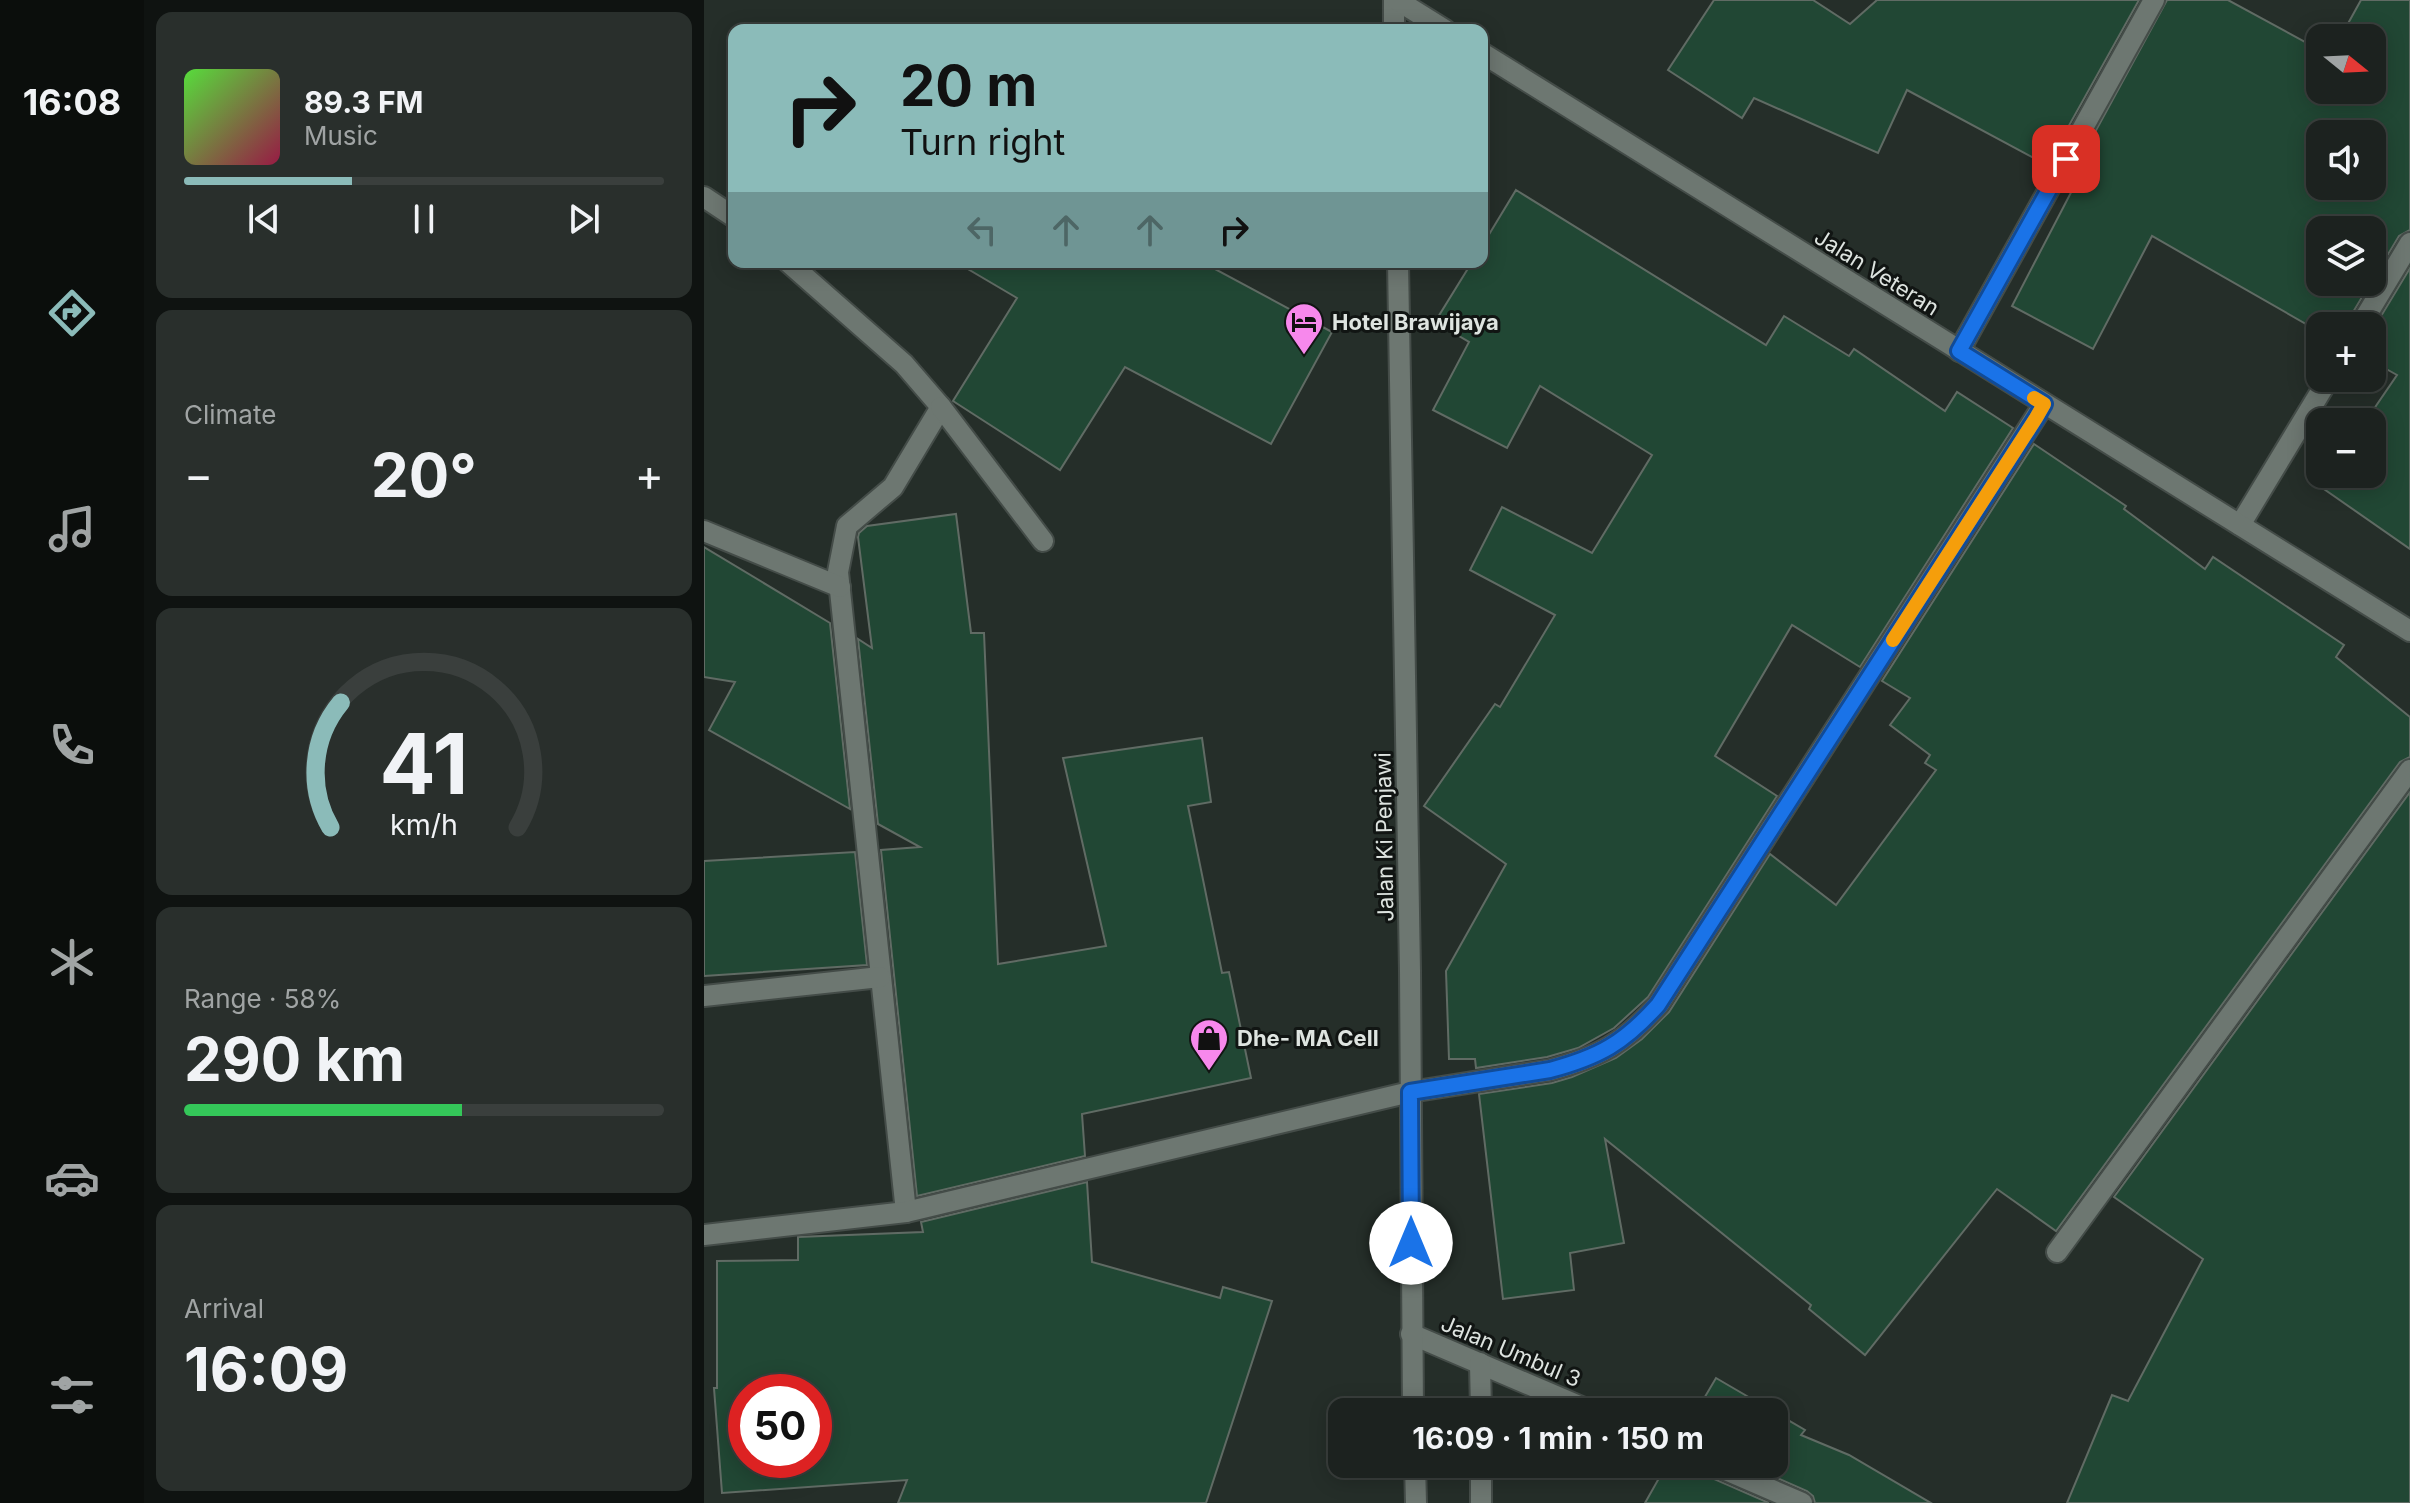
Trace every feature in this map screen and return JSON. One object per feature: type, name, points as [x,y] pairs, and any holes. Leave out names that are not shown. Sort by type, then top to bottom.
[{"type":"street","points":[[1394,24],[1395,0],[1435,24]]},
{"type":"street","points":[[1959,351],[2154,0]]},
{"type":"street","name":"Jalan Veteran","points":[[1488,57],[2410,631]]},
{"type":"street","points":[[704,197],[728,213]]},
{"type":"street","points":[[2368,312],[2410,243]]},
{"type":"street","points":[[795,268],[904,364],[941,407],[1043,541]]},
{"type":"street","name":"Jalan Ki Penjawi","points":[[1398,268],[1410,971],[1413,1398]]},
{"type":"street","points":[[2240,525],[2321,392]]},
{"type":"street","points":[[704,1235],[906,1212],[1410,1092],[1572,1065],[1610,1048],[1658,1005],[2044,404]]},
{"type":"street","points":[[906,1212],[838,572],[847,526],[893,487],[941,407]]},
{"type":"street","points":[[704,531],[840,587]]},
{"type":"street","points":[[2057,1252],[2410,770]]},
{"type":"street","points":[[704,996],[880,977]]},
{"type":"street","name":"Jalan Umbul 3","points":[[1411,1334],[1561,1398]]},
{"type":"street","points":[[1480,1363],[1481,1398]]},
{"type":"street","points":[[1415,1478],[1416,1503]]},
{"type":"street","points":[[1481,1478],[1481,1503]]},
{"type":"street","points":[[1744,1478],[1802,1503]]},
{"type":"building","points":[[1714,0],[1813,0],[1850,24],[1877,0],[2139,0],[2047,165],[1907,90],[1878,153],[1754,98],[1742,118],[1668,70]]},
{"type":"building","points":[[2167,0],[2228,0],[2306,42],[2306,104],[2386,104],[2386,24],[2348,24],[2361,0],[2410,0],[2410,230],[2399,236],[2386,258],[2386,216],[2306,216],[2306,296],[2363,296],[2353,312],[2306,312],[2306,324],[2152,236],[2093,349],[2012,306],[2077,181],[2070,178]]},
{"type":"building","points":[[1516,190],[1766,345],[1784,316],[1849,356],[1854,349],[1945,411],[1957,392],[2013,428],[1860,667],[1792,625],[1715,756],[1777,796],[1648,997],[1614,1028],[1578,1048],[1547,1057],[1476,1068],[1475,1059],[1449,1059],[1446,971],[1506,864],[1424,806],[1495,704],[1500,707],[1555,615],[1470,570],[1502,507],[1592,553],[1652,455],[1540,386],[1507,448],[1433,410],[1469,342],[1435,322],[1468,268],[1488,268],[1488,236]]},
{"type":"building","points":[[966,268],[1213,268],[1332,332],[1271,444],[1125,367],[1060,470],[953,401],[1017,298]]},
{"type":"building","points":[[2410,268],[2410,549],[2322,488],[2386,488],[2386,408],[2375,408],[2397,375],[2386,369],[2386,312],[2383,312]]},
{"type":"building","points":[[2034,444],[2126,506],[2124,509],[2205,569],[2213,557],[2344,645],[2336,657],[2410,717],[2410,757],[2400,762],[2056,1231],[1997,1189],[1865,1355],[1809,1309],[1811,1305],[1605,1139],[1624,1243],[1570,1253],[1574,1290],[1503,1299],[1479,1094],[1572,1077],[1616,1058],[1642,1039],[1669,1012],[1770,854],[1836,905],[1936,770],[1925,763],[1930,755],[1890,725],[1910,698],[1882,681]]},
{"type":"building","points":[[956,514],[971,633],[984,633],[998,964],[1106,946],[1063,758],[1202,738],[1211,802],[1188,806],[1222,973],[1229,972],[1251,1078],[1082,1114],[1085,1156],[917,1196],[881,850],[920,847],[878,824],[858,639],[872,648],[858,537],[867,526]]},
{"type":"building","points":[[704,547],[830,623],[850,809],[709,730],[735,682],[704,677]]},
{"type":"building","points":[[2410,792],[2410,1503],[2067,1503],[2112,1395],[2128,1401],[2203,1259],[2114,1197]]},
{"type":"building","points":[[855,852],[867,965],[704,976],[704,861]]},
{"type":"building","points":[[1087,1182],[1092,1262],[1220,1298],[1223,1287],[1272,1301],[1206,1503],[898,1503],[907,1480],[722,1493],[714,1388],[717,1388],[717,1261],[798,1260],[798,1237],[923,1232],[921,1222]]},
{"type":"building","points":[[1716,1378],[1750,1398],[1704,1398]]},
{"type":"building","points":[[1788,1420],[1805,1430],[1801,1435],[1849,1455],[1931,1503],[1815,1503],[1807,1491],[1777,1478],[1788,1478]]},
{"type":"building","points":[[1659,1478],[1712,1478],[1769,1503],[1645,1503]]},
{"type":"slow traffic","points":[[1893,640],[2036,418],[2044,404],[2034,398]]},
{"type":"place","name":"Hotel Brawijaya","points":[[1304,356]]},
{"type":"place","name":"Dhe- MA Cell","points":[[1209,1072]]},
{"type":"route","points":[[1411,1243],[1410,1092],[1572,1065],[1628,1036],[1658,1005],[2036,418],[2044,404],[1959,351],[2066,159]]}]
